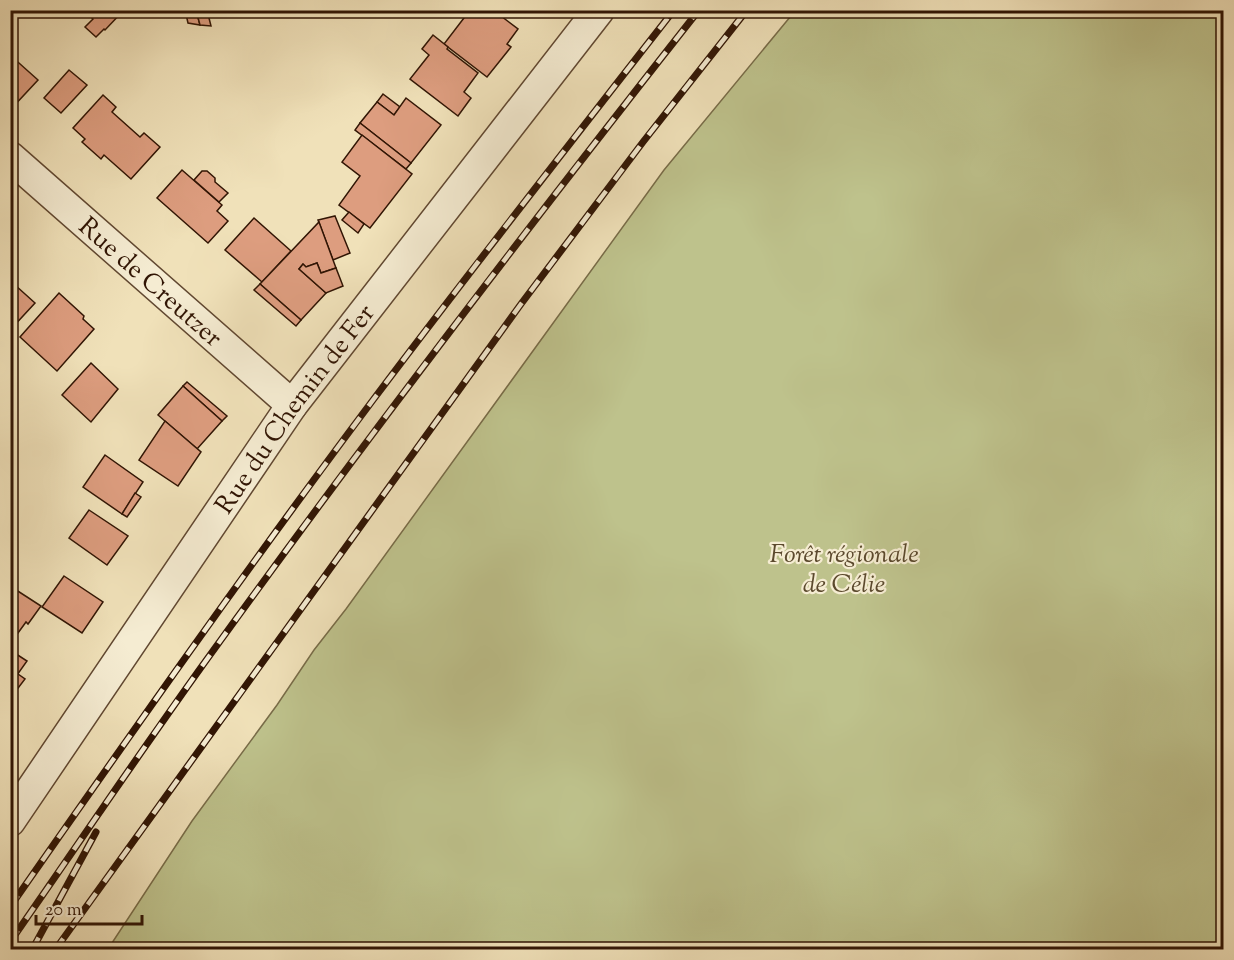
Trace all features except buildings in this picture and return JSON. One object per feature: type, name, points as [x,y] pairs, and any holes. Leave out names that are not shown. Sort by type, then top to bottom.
[{"type":"street","name":"Rue du Chemin de Fer","points":[[10,821],[292,405],[599,10]]},
{"type":"street","name":"Rue de Creutzer","points":[[10,157],[292,405]]},
{"type":"green space","name":"Forêt régionale de Célie","points":[[795,11],[1223,11],[1223,949],[108,949],[192,821],[277,705],[314,650],[664,170]]},
{"type":"railway","points":[[10,907],[329,459],[674,10]]},
{"type":"railway","points":[[10,942],[185,690],[270,573],[390,411],[699,10]]},
{"type":"railway","points":[[55,950],[521,304],[643,142],[747,10]]},
{"type":"railway","points":[[32,950],[96,832]]}]
